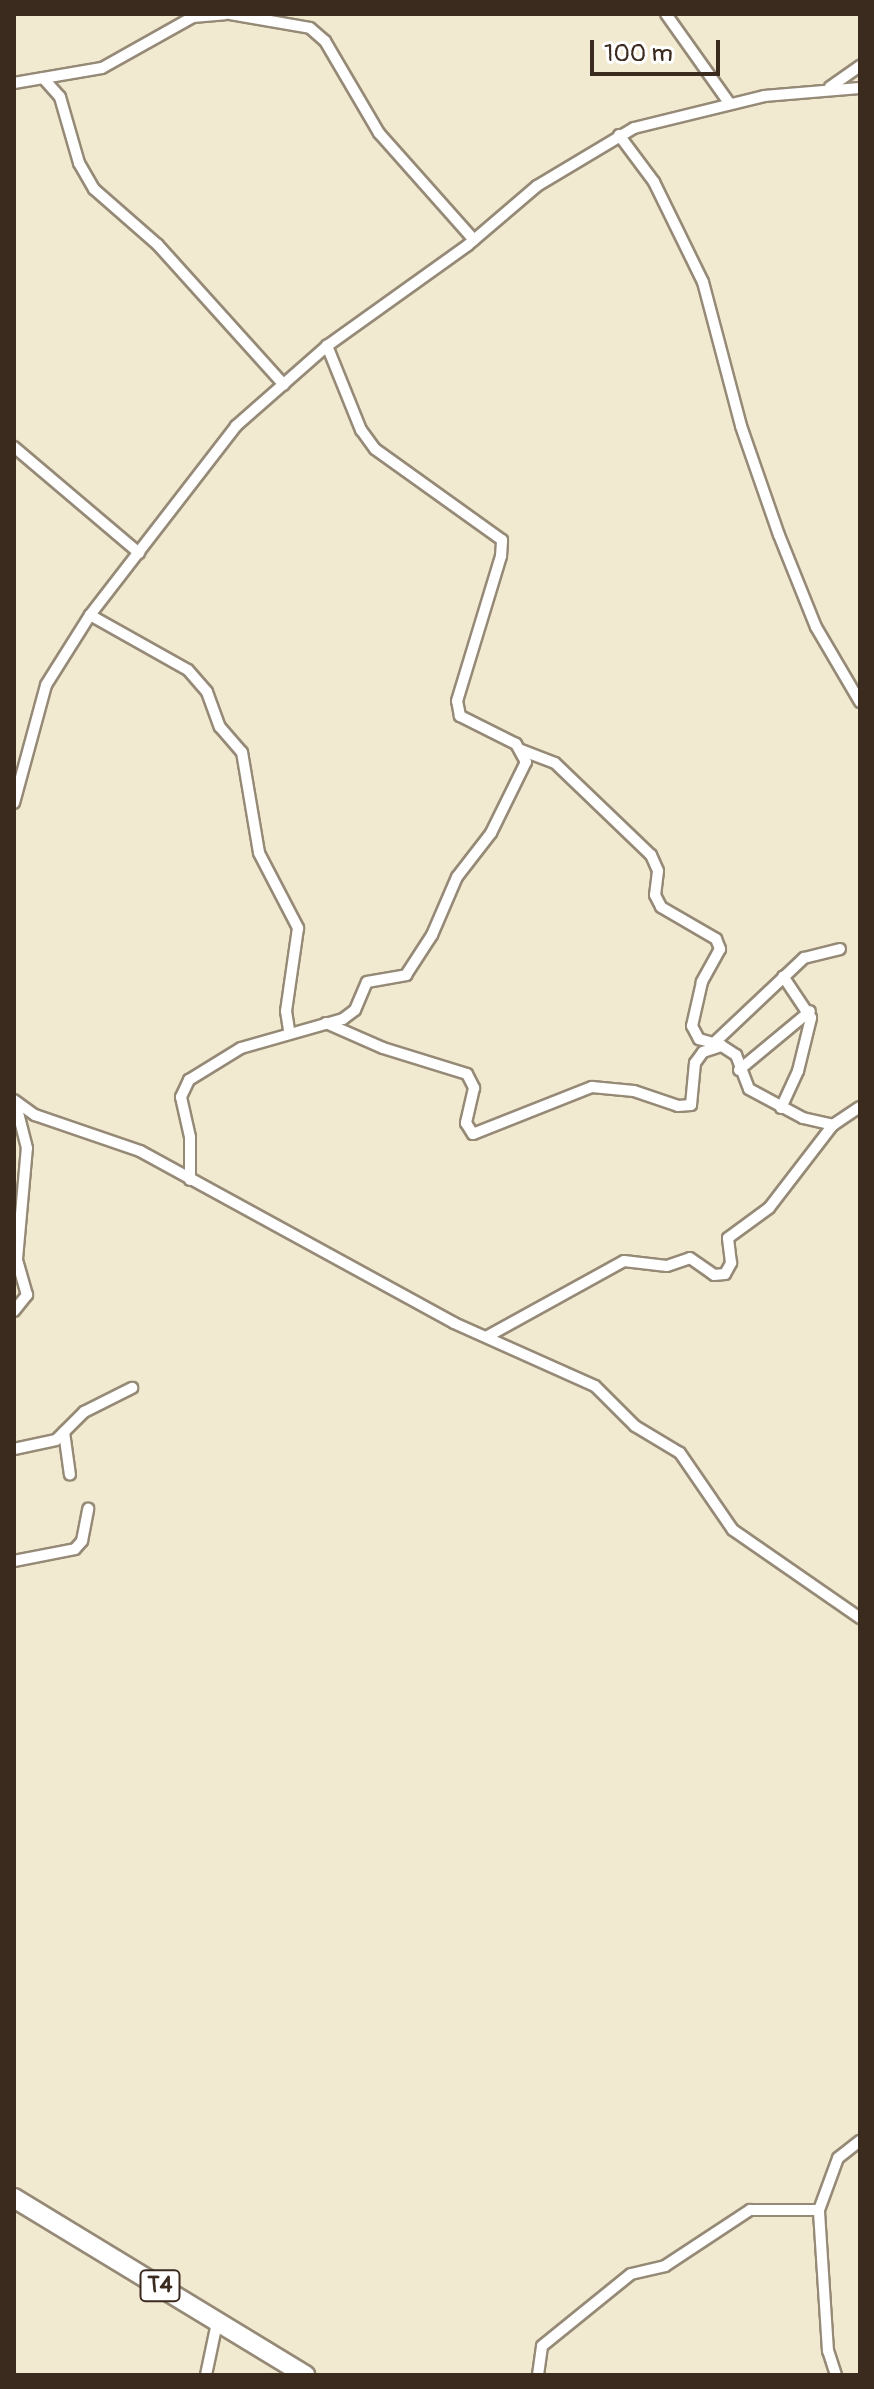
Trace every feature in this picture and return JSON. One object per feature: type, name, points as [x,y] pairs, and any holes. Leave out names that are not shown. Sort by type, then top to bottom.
[{"type":"highway","name":"T4","points":[[14,2198],[305,2375]]},
{"type":"street","points":[[14,83],[102,68],[193,17],[228,14],[310,28],[325,41],[379,133],[474,240]]},
{"type":"street","points":[[666,14],[730,104]]},
{"type":"street","points":[[828,89],[860,66]]},
{"type":"street","points":[[43,78],[60,97],[79,163],[94,189],[158,245],[284,385]]},
{"type":"street","points":[[14,803],[46,685],[90,615],[236,426],[327,346],[474,240],[537,186],[619,135],[648,121],[730,104],[828,89],[860,88]]},
{"type":"street","points":[[619,135],[654,182],[703,282],[747,446],[779,535],[816,627],[860,702]]},
{"type":"street","points":[[327,346],[361,430],[375,449],[502,540],[457,701],[468,722],[521,750],[548,759],[655,860],[661,907],[718,942],[717,957],[702,982],[692,1026],[699,1039],[733,1051],[749,1089],[781,1108],[833,1125]]},
{"type":"street","points":[[14,447],[139,553]]},
{"type":"street","points":[[90,615],[188,670],[207,692],[220,727],[242,752],[259,853],[298,928],[286,1011],[289,1031]]},
{"type":"street","points":[[190,1180],[182,1089],[241,1048],[289,1031],[326,1023],[355,1010],[367,982],[402,978],[411,969],[457,877],[514,791],[526,762],[521,750]]},
{"type":"street","points":[[326,1023],[383,1048],[467,1074],[475,1097],[466,1123],[473,1134],[592,1087],[634,1091],[678,1106],[691,1105],[695,1063],[701,1053],[718,1044],[783,976],[813,952],[840,949]]},
{"type":"street","points":[[781,1108],[798,1071],[810,1011],[783,976]]},
{"type":"street","points":[[739,1070],[810,1011]]},
{"type":"street","points":[[15,1103],[140,1151],[488,1336],[605,1393],[635,1426],[680,1453],[733,1530],[860,1618]]},
{"type":"street","points":[[14,1311],[27,1295],[17,1259],[27,1148],[15,1103]]},
{"type":"street","points":[[488,1336],[624,1261],[667,1266],[690,1258],[714,1275],[725,1274],[731,1263],[728,1238],[769,1208],[833,1125],[860,1107]]},
{"type":"street","points":[[14,1449],[52,1442],[84,1412],[132,1388]]},
{"type":"street","points":[[64,1432],[70,1475]]},
{"type":"street","points":[[14,1561],[75,1549],[82,1541],[88,1509]]},
{"type":"street","points":[[836,2375],[828,2351],[819,2210],[838,2158],[860,2141]]},
{"type":"street","points":[[538,2375],[542,2346],[631,2274],[665,2266],[750,2210],[819,2210]]},
{"type":"street","points":[[206,2375],[217,2323]]}]
